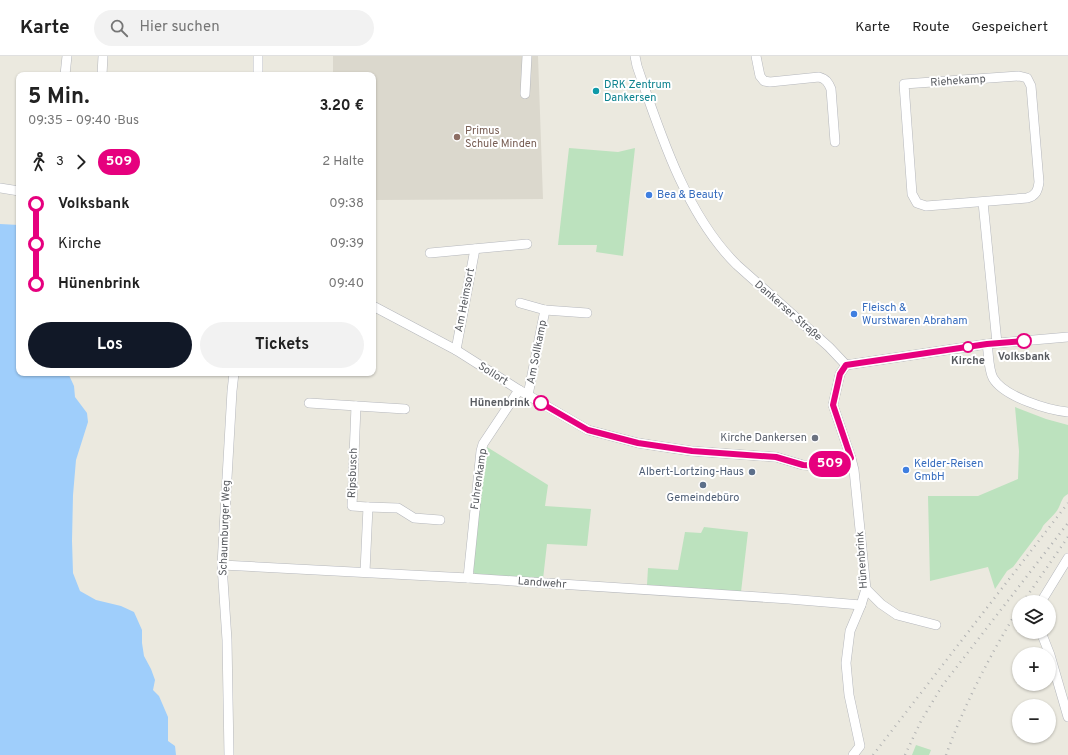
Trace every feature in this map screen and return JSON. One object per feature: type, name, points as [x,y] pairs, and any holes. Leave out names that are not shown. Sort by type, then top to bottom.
[{"type":"street","points":[[65,72],[67,56]]},
{"type":"street","points":[[102,72],[103,56]]},
{"type":"street","points":[[258,72],[258,56],[263,56]]},
{"type":"street","points":[[525,94],[527,56]]},
{"type":"street","name":"Dankerser Straße","points":[[635,56],[637,66],[660,132],[694,208],[710,234],[723,251],[737,265],[829,347],[846,365]]},
{"type":"street","points":[[756,56],[760,76],[764,81],[770,82],[819,77],[828,83],[831,89],[835,142]]},
{"type":"street","name":"Riehekamp","points":[[1019,76],[1027,78],[1030,81],[1039,187],[1032,197],[983,202],[926,206],[917,203],[914,199],[904,84],[1019,76]]},
{"type":"street","points":[[0,188],[16,191]]},
{"type":"street","points":[[983,202],[997,343]]},
{"type":"street","points":[[430,253],[527,244]]},
{"type":"street","name":"Am Heimsort","points":[[456,350],[475,249]]},
{"type":"street","name":"Am Sollkamp","points":[[520,303],[545,310],[587,313]]},
{"type":"street","name":"Sollort","points":[[376,308],[456,350],[519,390],[588,430],[638,443],[692,451],[776,457],[803,465],[816,466],[851,458]]},
{"type":"street","name":"Am Sollkamp","points":[[528,395],[545,310]]},
{"type":"street","points":[[846,365],[987,344],[1068,337]]},
{"type":"street","points":[[987,344],[991,372],[999,385],[1014,395],[1038,406],[1068,412]]},
{"type":"street","name":"Hünenbrink","points":[[846,365],[840,374],[833,405],[851,458],[857,491],[866,589],[850,631],[846,663],[849,695],[860,746],[853,755]]},
{"type":"street","name":"Schaumburger Weg","points":[[229,755],[227,640],[222,565],[234,376]]},
{"type":"street","name":"Fuhrenkamp","points":[[468,578],[481,451],[483,444],[519,390]]},
{"type":"street","points":[[309,403],[405,409]]},
{"type":"street","name":"Ripsbusch","points":[[356,406],[352,506],[368,507],[365,572]]},
{"type":"street","points":[[368,507],[398,508],[414,518],[440,520]]},
{"type":"street","points":[[1045,595],[1068,558]]},
{"type":"street","name":"Landwehr","points":[[222,565],[468,578],[861,605]]},
{"type":"street","points":[[866,589],[881,604],[896,615],[936,625]]},
{"type":"street","points":[[1044,639],[1050,655],[1068,717]]},
{"type":"shaded area","name":"Primus Schule Minden","points":[[333,56],[538,56],[543,199],[376,200],[376,72],[333,72]]},
{"type":"green space","points":[[569,148],[618,152],[635,148],[623,256],[596,252],[597,245],[558,245]]},
{"type":"green space","points":[[1015,407],[1046,419],[1068,425],[1068,494],[1063,498],[1056,512],[1043,526],[1013,567],[1007,571],[995,589],[988,567],[930,581],[928,496],[978,496],[1018,479],[1019,451]]},
{"type":"green space","points":[[487,447],[548,485],[545,506],[591,509],[587,546],[547,544],[543,579],[475,574],[471,569],[484,455]]},
{"type":"green space","points":[[704,527],[748,532],[741,592],[647,585],[648,568],[678,570],[685,532],[701,533]]},
{"type":"green space","points":[[916,745],[931,750],[929,755],[912,755]]},
{"type":"water","points":[[0,224],[16,225],[16,376],[69,376],[74,386],[75,397],[87,413],[88,422],[76,460],[73,495],[73,573],[80,591],[96,600],[121,606],[134,612],[142,630],[144,656],[155,680],[153,690],[159,696],[168,717],[168,741],[175,746],[176,755],[0,755]]},
{"type":"railway","points":[[873,755],[1068,503]]},
{"type":"railway","points":[[905,755],[921,721],[942,686],[1068,523]]},
{"type":"railway","points":[[1028,595],[1068,537]]},
{"type":"railway","points":[[946,755],[961,717],[979,680],[1012,620]]},
{"type":"bus line","name":"509","points":[[541,403],[588,430],[609,437],[692,451],[753,454],[776,457],[803,465],[816,466],[851,458],[833,405],[840,374],[846,365],[987,344],[1024,341]]},
{"type":"place","name":"DRK Zentrum Dankersen","points":[[596,91]]},
{"type":"place","name":"Primus Schule Minden","points":[[457,137]]},
{"type":"place","name":"Bea & Beauty","points":[[649,195]]},
{"type":"place","name":"Fleisch & Wurstwaren Abraham","points":[[854,314]]},
{"type":"place","name":"Volksbank","points":[[1024,341]]},
{"type":"place","name":"Kirche","points":[[968,347]]},
{"type":"place","name":"Hünenbrink","points":[[541,403]]},
{"type":"place","name":"Kirche Dankersen","points":[[815,438]]},
{"type":"place","name":"Kelder-Reisen GmbH","points":[[906,470]]},
{"type":"place","name":"Albert-Lortzing-Haus","points":[[752,472]]},
{"type":"place","name":"Gemeindebüro","points":[[703,485]]}]
